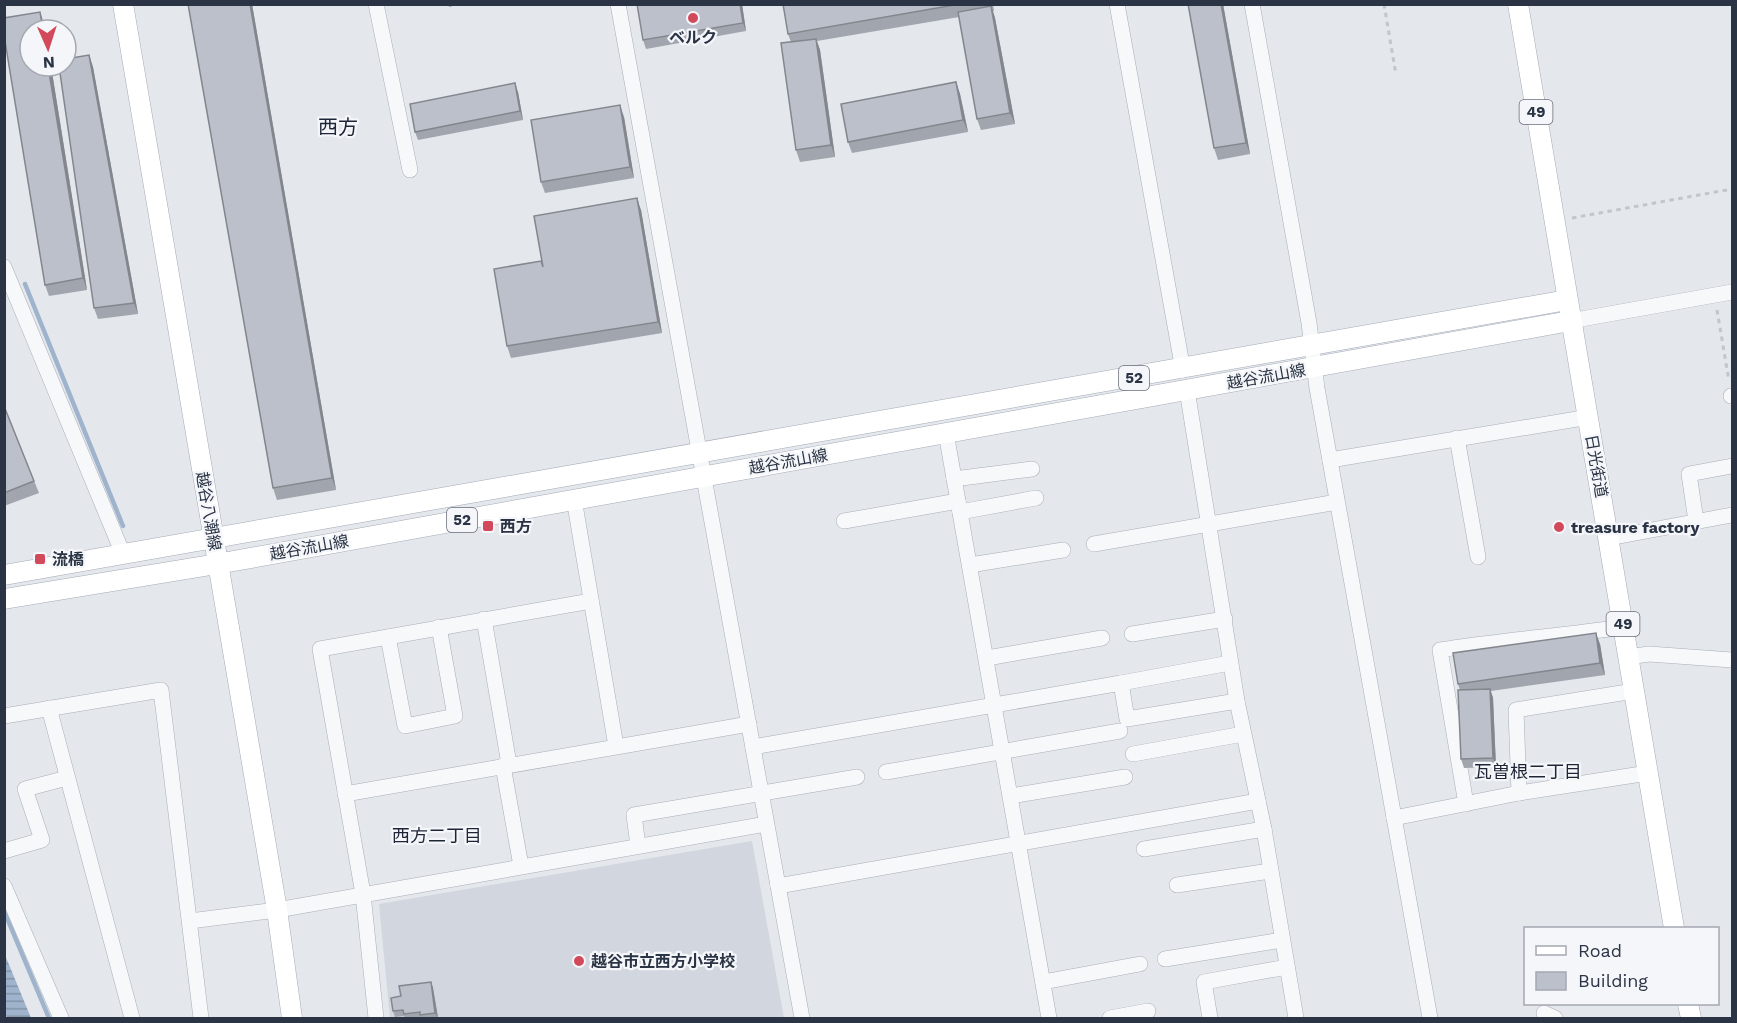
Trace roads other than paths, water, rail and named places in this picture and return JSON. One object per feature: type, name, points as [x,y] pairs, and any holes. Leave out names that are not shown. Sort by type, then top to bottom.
[{"type":"main road","name":"越谷八潮線","points":[[123,4],[277,910],[292,1018]]},
{"type":"main road","name":"日光街道","points":[[1518,4],[1674,927]]},
{"type":"main road","name":"越谷流山線","points":[[4,575],[213,537],[700,455],[944,408],[1183,370],[1567,300]]},
{"type":"main road","name":"越谷流山線","points":[[4,598],[217,564],[1570,321]]},
{"type":"street","points":[[376,4],[410,170]]},
{"type":"street","points":[[618,4],[700,455],[706,476],[760,793],[802,1018]]},
{"type":"street","points":[[1118,4],[1183,370]]},
{"type":"street","points":[[1252,4],[1427,1013],[1431,1018]]},
{"type":"street","points":[[4,267],[123,554]]},
{"type":"street","points":[[1570,321],[1732,292]]},
{"type":"street","points":[[1187,390],[1225,619],[1230,663],[1258,801],[1296,1018]]},
{"type":"street","points":[[1330,460],[1588,417]]},
{"type":"street","points":[[946,433],[1049,1018]]},
{"type":"street","points":[[1457,438],[1478,557]]},
{"type":"street","points":[[1696,521],[1689,474],[1732,466]]},
{"type":"street","points":[[954,479],[1032,468]]},
{"type":"street","points":[[844,521],[1036,498]]},
{"type":"street","points":[[574,499],[616,746]]},
{"type":"street","points":[[1094,544],[1337,502]]},
{"type":"street","points":[[1609,538],[1732,515]]},
{"type":"street","points":[[970,565],[1063,550]]},
{"type":"street","points":[[376,1018],[363,894],[321,649],[591,601]]},
{"type":"street","points":[[484,619],[521,866]]},
{"type":"street","points":[[1132,634],[1225,619]]},
{"type":"street","points":[[388,637],[405,726],[455,716],[439,627]]},
{"type":"street","points":[[1466,804],[1440,650],[1515,638],[1532,640],[1623,627]]},
{"type":"street","points":[[987,658],[1102,638]]},
{"type":"street","points":[[1628,657],[1649,654],[1732,660]]},
{"type":"street","points":[[753,747],[1230,663]]},
{"type":"street","points":[[1121,682],[1127,719],[1237,701]]},
{"type":"street","points":[[4,716],[161,690],[201,1018]]},
{"type":"street","points":[[1519,793],[1516,710],[1634,691]]},
{"type":"street","points":[[49,708],[132,1018]]},
{"type":"street","points":[[345,794],[749,724]]},
{"type":"street","points":[[886,772],[1120,731]]},
{"type":"street","points":[[1133,754],[1243,734]]},
{"type":"street","points":[[1394,818],[1519,793],[1648,773]]},
{"type":"street","points":[[4,851],[42,840],[25,789],[67,777]]},
{"type":"street","points":[[638,846],[634,815],[857,777]]},
{"type":"street","points":[[1011,796],[1125,777]]},
{"type":"street","points":[[778,886],[1258,801]]},
{"type":"street","points":[[190,921],[277,910],[766,824]]},
{"type":"street","points":[[1144,849],[1263,829]]},
{"type":"street","points":[[1177,885],[1270,871]]},
{"type":"street","points":[[4,886],[61,1018]]},
{"type":"street","points":[[1165,959],[1282,940]]},
{"type":"street","points":[[1042,982],[1140,964]]},
{"type":"street","points":[[1210,1018],[1204,982],[1287,967]]},
{"type":"street","points":[[1110,1018],[1148,1011]]},
{"type":"water","points":[[5,955],[31,1018],[7,1018]]},
{"type":"waterway","points":[[25,284],[123,526]]},
{"type":"waterway","points":[[4,911],[49,1018]]},
{"type":"place","name":"ベルク","points":[[693,18]]},
{"type":"place","name":"西方","points":[[488,526]]},
{"type":"place","name":"treasure factory","points":[[1559,527]]},
{"type":"place","name":"流橋","points":[[40,559]]},
{"type":"place","name":"越谷市立西方小学校","points":[[579,961]]},
{"type":"district","name":"西方","points":[[338,127]]},
{"type":"district","name":"瓦曽根二丁目","points":[[1528,772]]},
{"type":"district","name":"西方二丁目","points":[[437,836]]}]
